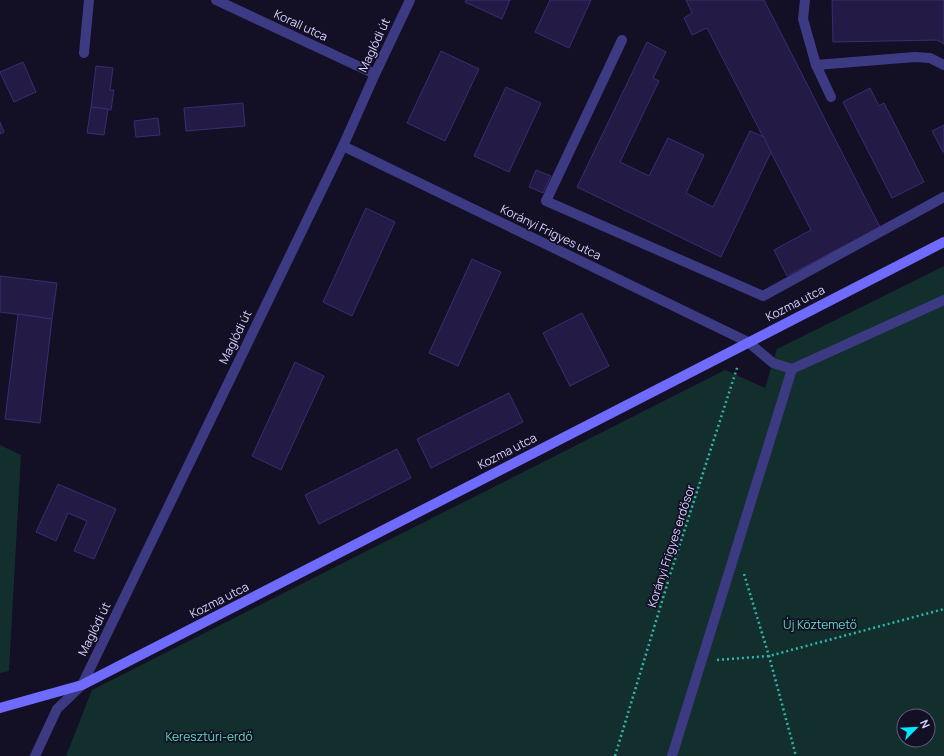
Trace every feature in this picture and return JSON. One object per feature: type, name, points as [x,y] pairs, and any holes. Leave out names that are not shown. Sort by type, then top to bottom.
[{"type":"street","points":[[84,52],[89,0]]},
{"type":"street","name":"Korall utca","points":[[216,0],[375,74]]},
{"type":"street","name":"Maglódi út","points":[[82,685],[342,146],[410,0]]},
{"type":"street","points":[[805,0],[803,19],[816,65],[831,96]]},
{"type":"street","points":[[622,40],[546,201],[763,296],[944,197]]},
{"type":"street","points":[[816,65],[915,57],[930,58],[944,65]]},
{"type":"street","name":"Korányi Frigyes utca","points":[[342,146],[748,342],[773,363],[792,369]]},
{"type":"street","name":"Kozma utca","points":[[0,708],[82,685],[944,242]]},
{"type":"street","points":[[672,756],[792,369],[944,300]]},
{"type":"street","points":[[35,756],[57,709],[82,685]]},
{"type":"path","name":"Korányi Frigyes erdősor","points":[[615,756],[668,583],[737,368],[748,342]]},
{"type":"path","points":[[733,562],[743,572],[769,656],[796,756]]},
{"type":"path","points":[[702,659],[723,660],[769,656],[944,609]]},
{"type":"green space","points":[[944,266],[944,756],[66,756],[92,690],[725,370],[765,388],[777,349]]},
{"type":"green space","points":[[0,445],[21,455],[9,671],[0,673]]},
{"type":"building","points":[[466,0],[510,0],[502,19],[465,2]]},
{"type":"building","points":[[550,0],[591,0],[569,48],[535,32]]},
{"type":"building","points":[[686,0],[764,0],[880,227],[787,276],[774,250],[811,230],[707,28],[692,35],[684,18],[692,13]]},
{"type":"building","points":[[832,0],[944,0],[944,44],[937,40],[833,42]]},
{"type":"building","points":[[647,42],[666,52],[653,78],[659,81],[620,162],[649,176],[668,138],[704,155],[686,193],[713,207],[750,131],[764,137],[771,152],[721,257],[577,187]]},
{"type":"building","points":[[441,51],[479,69],[445,141],[407,123]]},
{"type":"building","points":[[23,62],[36,92],[14,102],[0,72]]},
{"type":"building","points":[[96,66],[113,68],[110,90],[114,90],[111,110],[91,107]]},
{"type":"building","points":[[506,87],[541,103],[509,172],[474,156]]},
{"type":"building","points":[[870,88],[879,106],[884,103],[924,182],[892,198],[843,102]]},
{"type":"building","points":[[243,103],[245,126],[186,131],[184,108]]},
{"type":"building","points":[[91,107],[108,109],[104,135],[87,133]]},
{"type":"building","points":[[158,118],[160,135],[136,137],[134,121]]},
{"type":"building","points":[[0,122],[4,132],[0,134]]},
{"type":"building","points":[[944,125],[944,152],[943,152],[932,131]]},
{"type":"building","points":[[536,170],[551,176],[543,193],[529,187]]},
{"type":"building","points":[[366,208],[395,222],[352,316],[323,302]]},
{"type":"building","points":[[472,259],[501,272],[458,366],[429,353]]},
{"type":"building","points":[[0,276],[57,283],[52,319],[0,312]]},
{"type":"building","points":[[582,313],[609,366],[570,386],[543,333]]},
{"type":"building","points":[[18,314],[52,319],[40,423],[5,419]]},
{"type":"building","points":[[295,362],[324,376],[281,470],[252,456]]},
{"type":"building","points":[[509,393],[523,422],[431,468],[417,439]]},
{"type":"building","points":[[397,449],[411,478],[319,524],[305,495]]},
{"type":"building","points":[[58,484],[116,509],[94,559],[74,551],[87,521],[68,513],[56,541],[36,532]]},
{"type":"park label","name":"Új Köztemető","points":[[820,624]]},
{"type":"park label","name":"Keresztúri-erdő","points":[[209,736]]}]
